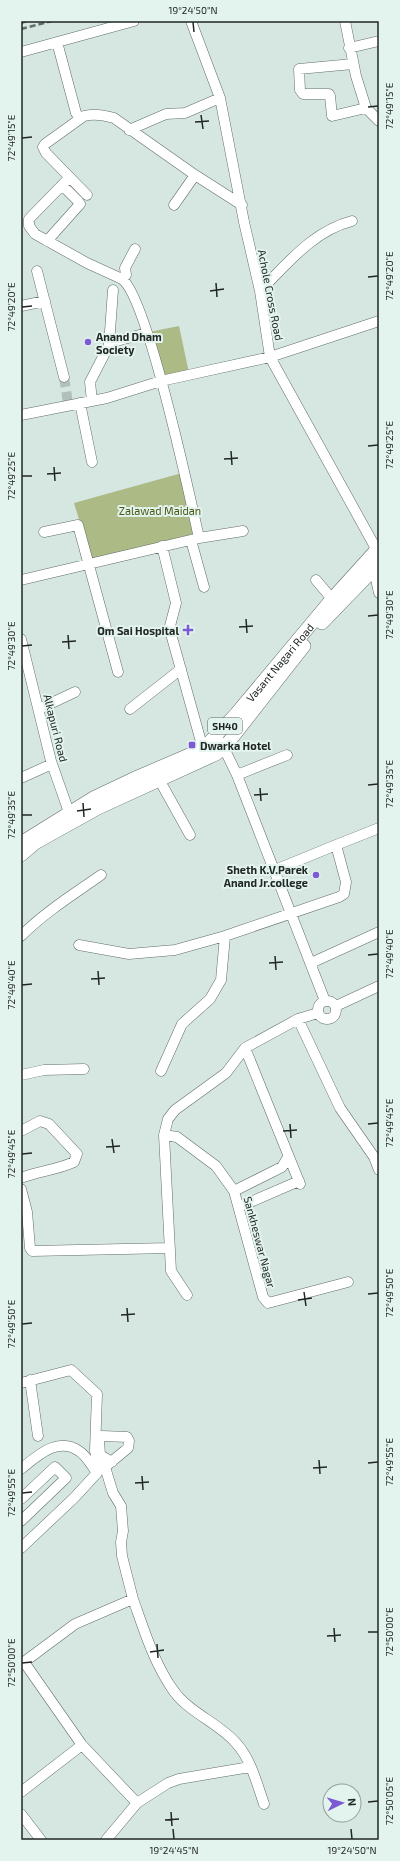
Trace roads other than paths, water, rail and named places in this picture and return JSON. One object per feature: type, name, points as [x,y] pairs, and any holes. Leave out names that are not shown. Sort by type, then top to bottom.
[{"type":"main road","name":"Vasant Nagari Road","points":[[157,775],[204,749],[332,599],[376,557]]},
{"type":"main road","name":"Vasant Nagari Road","points":[[21,855],[95,797],[216,754],[224,748],[321,624],[376,557]]},
{"type":"main road","name":"Vasant Nagari Road","points":[[21,843],[71,817]]},
{"type":"street","points":[[21,52],[134,21]]},
{"type":"street","name":"Achole Cross Road","points":[[191,21],[220,98],[260,290],[270,357],[376,557],[379,593]]},
{"type":"street","points":[[345,21],[349,48],[366,108],[379,121]]},
{"type":"street","points":[[349,48],[379,41]]},
{"type":"street","points":[[57,42],[76,113],[80,118]]},
{"type":"street","points":[[353,64],[300,69],[300,90],[303,94],[328,94],[330,96],[332,116],[366,108]]},
{"type":"street","points":[[129,130],[166,114],[185,113],[220,98]]},
{"type":"street","points":[[47,241],[80,204],[43,148],[45,144],[80,118],[90,114],[114,118],[195,175],[242,205]]},
{"type":"street","points":[[174,205],[195,175]]},
{"type":"street","points":[[66,182],[86,195]]},
{"type":"street","points":[[66,182],[29,220],[30,230],[88,263],[128,282],[132,290],[147,333],[161,381],[204,587]]},
{"type":"street","points":[[260,290],[309,243],[324,232],[352,222]]},
{"type":"street","points":[[122,279],[126,275],[125,268],[135,250]]},
{"type":"street","points":[[37,271],[64,376]]},
{"type":"street","points":[[92,401],[90,382],[109,343],[114,290]]},
{"type":"street","points":[[21,306],[45,301]]},
{"type":"street","points":[[21,415],[68,404],[92,401],[161,381],[270,357],[379,321]]},
{"type":"street","points":[[109,343],[147,333]]},
{"type":"street","points":[[80,403],[92,462]]},
{"type":"street","points":[[44,532],[78,525],[118,672]]},
{"type":"street","points":[[21,580],[162,546],[243,531]]},
{"type":"street","points":[[162,546],[176,597],[176,603],[170,626],[170,634],[204,749]]},
{"type":"street","points":[[316,580],[332,599]]},
{"type":"street","name":"Alkapuri Road","points":[[21,639],[25,675],[39,709],[52,764],[71,817]]},
{"type":"street","points":[[130,709],[181,669]]},
{"type":"street","points":[[39,709],[75,692]]},
{"type":"street","points":[[217,735],[237,775],[325,1001]]},
{"type":"street","points":[[237,775],[287,755]]},
{"type":"street","points":[[21,778],[52,764]]},
{"type":"street","points":[[157,775],[190,835]]},
{"type":"street","points":[[275,870],[379,828]]},
{"type":"street","points":[[79,945],[129,954],[174,950],[225,936],[344,894],[346,882],[336,845]]},
{"type":"street","points":[[21,936],[31,926],[58,905],[101,875]]},
{"type":"street","points":[[311,963],[379,932]]},
{"type":"street","points":[[161,1071],[182,1024],[210,999],[221,980],[225,936]]},
{"type":"street","points":[[336,1006],[379,986]]},
{"type":"street","points":[[325,1001],[331,1002],[336,1006],[337,1012],[331,1019],[324,1019],[318,1013],[318,1006],[325,1001]]},
{"type":"street","points":[[187,1295],[171,1271],[164,1135],[168,1119],[174,1110],[226,1073],[245,1048],[298,1019],[318,1013]]},
{"type":"street","points":[[298,1019],[340,1108],[374,1157],[379,1170]]},
{"type":"street","points":[[239,1207],[299,1182],[245,1048]]},
{"type":"street","points":[[21,1075],[44,1070],[84,1069]]},
{"type":"street","points":[[21,1131],[40,1121],[49,1124],[77,1154],[74,1162],[61,1168],[31,1174],[21,1178]]},
{"type":"street","points":[[164,1135],[177,1137],[216,1166],[234,1191]]},
{"type":"street","name":"Sankheswar Nagar","points":[[288,1157],[282,1167],[234,1191],[263,1297],[268,1303],[348,1282]]},
{"type":"street","points":[[245,1186],[252,1201]]},
{"type":"street","points":[[21,1189],[27,1212],[32,1250],[170,1248]]},
{"type":"street","points":[[38,1436],[26,1382],[71,1370],[98,1394],[95,1452],[97,1459],[108,1464],[108,1481],[121,1506],[123,1531],[121,1542],[122,1556],[132,1599],[152,1654],[174,1691],[196,1712],[236,1742],[250,1766],[264,1804]]},
{"type":"street","points":[[21,1469],[39,1453],[53,1446],[62,1445],[70,1446],[80,1451],[97,1473],[74,1498],[21,1548]]},
{"type":"street","points":[[21,1500],[55,1467],[66,1478],[21,1521]]},
{"type":"street","points":[[132,1599],[75,1624],[23,1662],[82,1745],[136,1803]]},
{"type":"street","points":[[21,1792],[82,1745]]},
{"type":"street","points":[[106,1840],[136,1803],[168,1783],[179,1779],[250,1766]]},
{"type":"street","points":[[21,1814],[41,1840]]},
{"type":"tunnel","points":[[64,377],[68,403]]},
{"type":"railway","points":[[21,23],[27,21]]},
{"type":"railway","points":[[21,29],[52,21]]},
{"type":"place","name":"Anand Dham Society","points":[[88,342]]},
{"type":"place","name":"Om Sai Hospital","points":[[188,630]]},
{"type":"place","name":"Dwarka Hotel","points":[[192,745]]},
{"type":"place","name":"Sheth K.V.Parek Anand Jr.college","points":[[316,875]]},
{"type":"park label","name":"Zalawad Maidan","points":[[160,510]]}]
